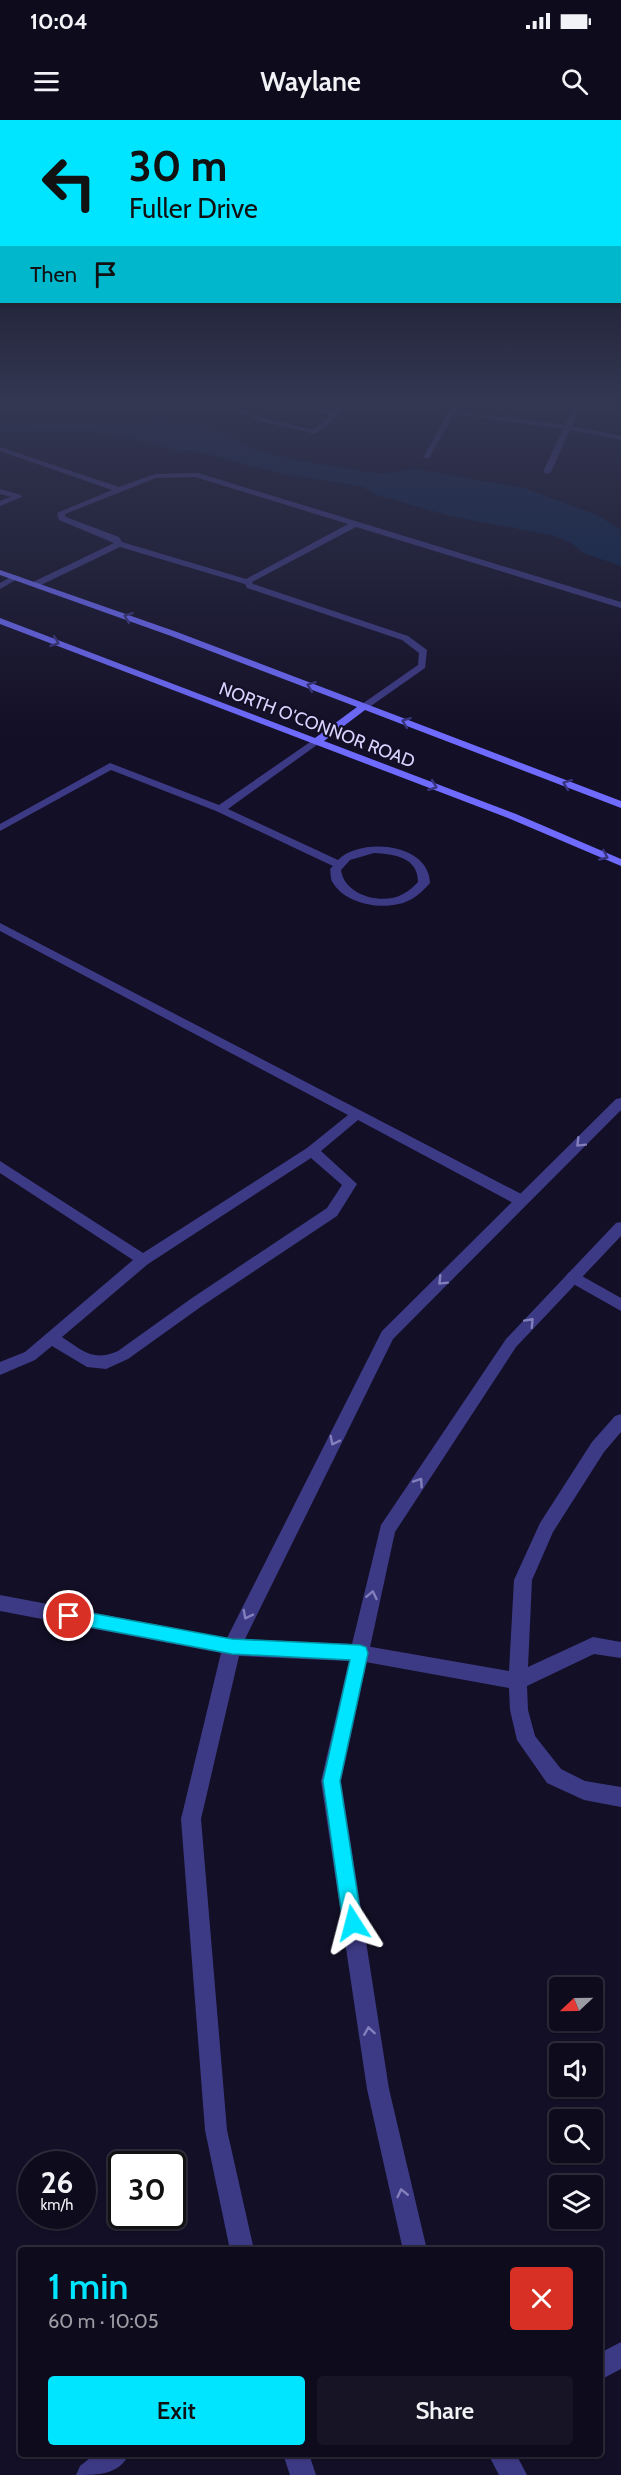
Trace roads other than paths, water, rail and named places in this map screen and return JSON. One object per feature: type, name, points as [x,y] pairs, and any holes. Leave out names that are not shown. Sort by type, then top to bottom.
[{"type":"main road","name":"NORTH O'CONNOR ROAD","points":[[0,572],[365,706],[621,805]]},
{"type":"main road","name":"NORTH O'CONNOR ROAD","points":[[0,621],[512,816],[621,863]]},
{"type":"main road","points":[[316,742],[365,706]]},
{"type":"street","points":[[61,515],[62,518],[116,539],[119,544],[248,582],[250,586],[405,638],[423,652],[422,666],[365,706]]},
{"type":"street","points":[[325,515],[621,605]]},
{"type":"street","points":[[248,582],[250,578],[355,524]]},
{"type":"street","points":[[36,584],[119,544]]},
{"type":"street","points":[[0,586],[17,577]]},
{"type":"street","points":[[220,809],[316,742]]},
{"type":"street","points":[[0,828],[110,766],[220,809],[338,864]]},
{"type":"street","points":[[388,850],[402,853],[422,866],[425,874],[424,882],[409,896],[396,900],[365,900],[341,889],[335,881],[334,872],[338,864],[358,852],[388,850]]},
{"type":"street","points":[[0,926],[522,1200]]},
{"type":"street","points":[[241,2247],[216,2130],[191,1819],[232,1647],[387,1335],[621,1102]]},
{"type":"street","points":[[0,1369],[30,1356],[143,1260],[312,1151],[357,1114]]},
{"type":"street","points":[[51,1338],[87,1361],[106,1363],[332,1212],[350,1184],[312,1151]]},
{"type":"street","points":[[0,1166],[143,1260]]},
{"type":"street","points":[[414,2247],[378,2089],[331,1781],[387,1530],[511,1343],[621,1227]]},
{"type":"street","points":[[573,1277],[621,1305]]},
{"type":"street","points":[[621,1421],[598,1447],[546,1528],[523,1580],[518,1681],[519,1710],[527,1740],[554,1776],[584,1790],[621,1797]]},
{"type":"street","points":[[0,1603],[232,1647],[360,1653],[518,1681],[593,1644],[621,1650]]},
{"type":"street","points":[[603,2366],[621,2354]]},
{"type":"street","points":[[88,2475],[112,2457]]},
{"type":"street","points":[[297,2457],[303,2475]]},
{"type":"street","points":[[503,2457],[514,2475]]},
{"type":"water","points":[[446,515],[597,515],[621,530],[621,566],[583,553],[573,544],[555,536]]}]
